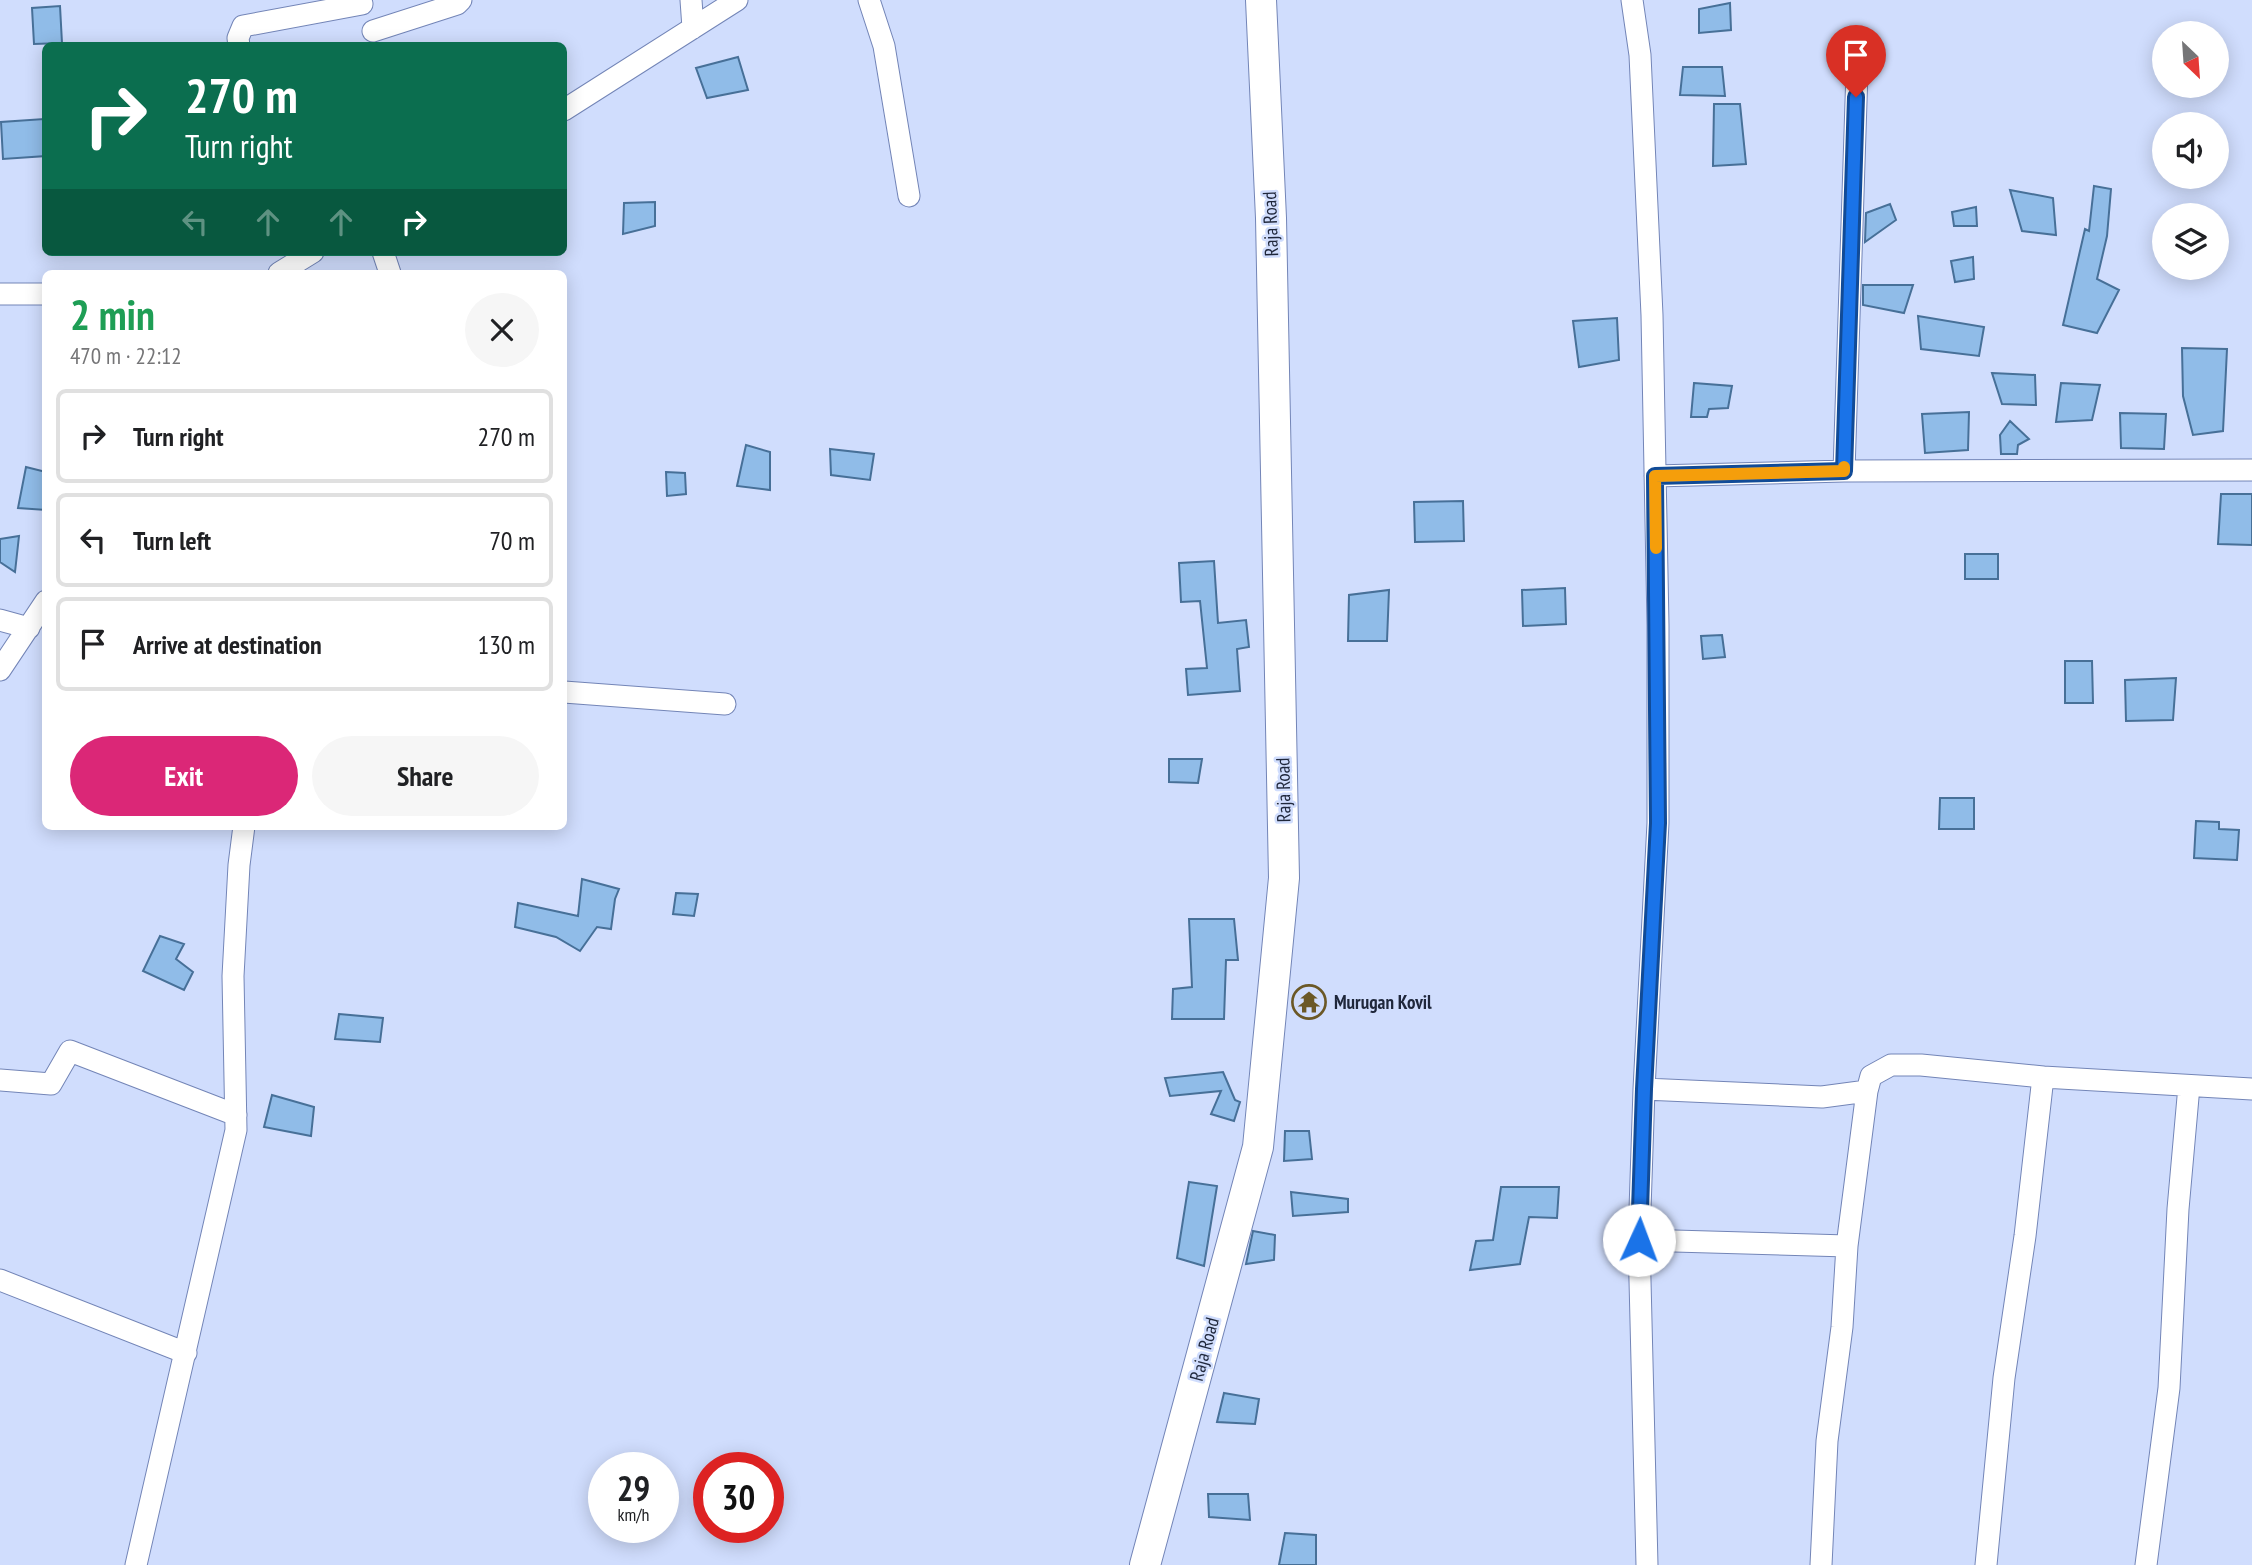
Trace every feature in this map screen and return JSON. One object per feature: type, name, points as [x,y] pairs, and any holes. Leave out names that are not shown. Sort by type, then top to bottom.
[{"type":"street","points":[[238,42],[243,26],[360,2],[377,38],[461,0]]},
{"type":"street","points":[[691,0],[693,28]]},
{"type":"street","points":[[567,108],[737,0]]},
{"type":"street","points":[[869,0],[884,46],[909,196]]},
{"type":"street","name":"Raja Road","points":[[1145,1565],[1258,1147],[1284,878],[1271,218],[1261,0]]},
{"type":"street","points":[[1632,0],[1640,55],[1644,137],[1652,315],[1655,476],[1658,823],[1639,1240],[1647,1565]]},
{"type":"street","points":[[1844,471],[1857,71]]},
{"type":"street","points":[[284,270],[305,256]]},
{"type":"street","points":[[0,294],[42,294]]},
{"type":"street","points":[[1655,476],[1844,471],[2252,470]]},
{"type":"street","points":[[0,670],[42,607]]},
{"type":"street","points":[[0,620],[29,628]]},
{"type":"street","points":[[567,692],[725,704]]},
{"type":"street","points":[[136,1565],[187,1353],[236,1130],[233,976],[243,830]]},
{"type":"street","points":[[0,1080],[51,1084],[70,1051],[236,1115]]},
{"type":"street","points":[[1821,1565],[1826,1441],[1843,1327],[1847,1246],[1871,1076],[1891,1065],[1921,1065],[2043,1077],[2252,1089]]},
{"type":"street","points":[[1986,1565],[2004,1378],[2025,1236],[2043,1077]]},
{"type":"street","points":[[2146,1565],[2169,1388],[2178,1209],[2189,1086]]},
{"type":"street","points":[[1644,1089],[1822,1097],[1867,1091]]},
{"type":"street","points":[[1639,1240],[1847,1246]]},
{"type":"street","points":[[0,1280],[187,1353]]},
{"type":"building","points":[[1730,3],[1731,30],[1699,33],[1699,9]]},
{"type":"building","points":[[60,6],[62,42],[34,44],[32,8]]},
{"type":"building","points":[[738,57],[748,90],[707,98],[696,68]]},
{"type":"building","points":[[1683,67],[1722,67],[1725,96],[1680,95]]},
{"type":"building","points":[[1714,104],[1740,104],[1746,164],[1713,166]]},
{"type":"building","points":[[42,119],[42,156],[3,159],[1,122]]},
{"type":"building","points":[[2094,186],[2111,189],[2107,236],[2097,279],[2119,290],[2097,333],[2063,325],[2085,229],[2089,231]]},
{"type":"building","points":[[2010,190],[2053,198],[2056,235],[2022,231]]},
{"type":"building","points":[[655,202],[655,226],[623,234],[624,203]]},
{"type":"building","points":[[1890,204],[1896,220],[1865,242],[1866,213]]},
{"type":"building","points":[[1976,207],[1977,226],[1954,226],[1952,212]]},
{"type":"building","points":[[1973,257],[1974,279],[1955,282],[1951,261]]},
{"type":"building","points":[[1863,285],[1913,285],[1904,313],[1863,305]]},
{"type":"building","points":[[1918,316],[1984,327],[1979,356],[1921,349]]},
{"type":"building","points":[[1617,318],[1619,360],[1579,367],[1573,321]]},
{"type":"building","points":[[2182,348],[2227,349],[2223,431],[2193,435],[2183,396]]},
{"type":"building","points":[[1992,373],[2035,375],[2036,405],[2002,404]]},
{"type":"building","points":[[1694,383],[1732,386],[1728,408],[1709,409],[1707,417],[1691,417]]},
{"type":"building","points":[[2061,383],[2100,385],[2092,420],[2056,422]]},
{"type":"building","points":[[1969,412],[1968,450],[1925,453],[1922,414]]},
{"type":"building","points":[[2120,413],[2166,414],[2164,449],[2121,448]]},
{"type":"building","points":[[2010,421],[2029,439],[2018,445],[2017,454],[2001,454],[2000,435]]},
{"type":"building","points":[[746,445],[770,452],[770,490],[737,486]]},
{"type":"building","points":[[830,449],[874,454],[870,480],[831,475]]},
{"type":"building","points":[[26,467],[42,471],[42,510],[18,508]]},
{"type":"building","points":[[666,472],[685,473],[686,494],[667,496]]},
{"type":"building","points":[[2221,494],[2252,494],[2252,545],[2218,544]]},
{"type":"building","points":[[1463,501],[1464,541],[1415,542],[1414,502]]},
{"type":"building","points":[[19,536],[15,572],[0,562],[0,539]]},
{"type":"building","points":[[1965,554],[1998,554],[1998,579],[1965,579]]},
{"type":"building","points":[[1214,561],[1218,623],[1246,620],[1249,647],[1237,649],[1240,691],[1188,695],[1186,669],[1207,668],[1200,601],[1181,602],[1179,563]]},
{"type":"building","points":[[1565,588],[1566,624],[1523,626],[1522,590]]},
{"type":"building","points":[[1389,590],[1387,641],[1348,641],[1349,595]]},
{"type":"building","points":[[1722,635],[1725,657],[1703,659],[1701,636]]},
{"type":"building","points":[[2065,661],[2092,661],[2093,703],[2065,703]]},
{"type":"building","points":[[2176,678],[2173,720],[2126,721],[2125,680]]},
{"type":"building","points":[[1169,759],[1202,759],[1198,783],[1169,782]]},
{"type":"building","points":[[1940,798],[1974,798],[1974,829],[1939,829]]},
{"type":"building","points":[[2196,821],[2219,822],[2219,829],[2239,830],[2237,860],[2194,858]]},
{"type":"building","points":[[582,879],[619,889],[611,929],[597,927],[580,951],[556,937],[515,927],[518,903],[578,916]]},
{"type":"building","points":[[676,893],[698,894],[694,916],[673,914]]},
{"type":"building","points":[[1189,919],[1234,919],[1238,960],[1226,960],[1224,1019],[1172,1019],[1173,989],[1192,987]]},
{"type":"building","points":[[160,936],[184,944],[176,959],[193,972],[184,990],[143,971]]},
{"type":"building","points":[[339,1014],[383,1018],[380,1042],[335,1039]]},
{"type":"building","points":[[1223,1072],[1235,1100],[1240,1102],[1234,1121],[1211,1114],[1221,1091],[1170,1096],[1165,1078]]},
{"type":"building","points":[[272,1095],[314,1107],[311,1136],[264,1127]]},
{"type":"building","points":[[1285,1131],[1309,1131],[1312,1159],[1284,1161]]},
{"type":"building","points":[[1189,1182],[1217,1186],[1204,1266],[1177,1258]]},
{"type":"building","points":[[1501,1187],[1559,1187],[1557,1218],[1529,1217],[1520,1264],[1470,1270],[1476,1241],[1493,1240]]},
{"type":"building","points":[[1291,1192],[1348,1199],[1348,1212],[1293,1216]]},
{"type":"building","points":[[1253,1231],[1275,1235],[1274,1260],[1246,1264]]},
{"type":"building","points":[[1224,1393],[1259,1399],[1255,1424],[1217,1422]]},
{"type":"building","points":[[1208,1494],[1248,1494],[1250,1520],[1209,1517]]},
{"type":"building","points":[[1285,1533],[1316,1535],[1316,1565],[1279,1565]]},
{"type":"slow traffic","points":[[1656,548],[1655,476],[1844,471],[1844,467]]},
{"type":"place","name":"Murugan Kovil","points":[[1309,1002]]},
{"type":"route","points":[[1639,1240],[1658,823],[1655,476],[1844,471],[1856,97]]}]
